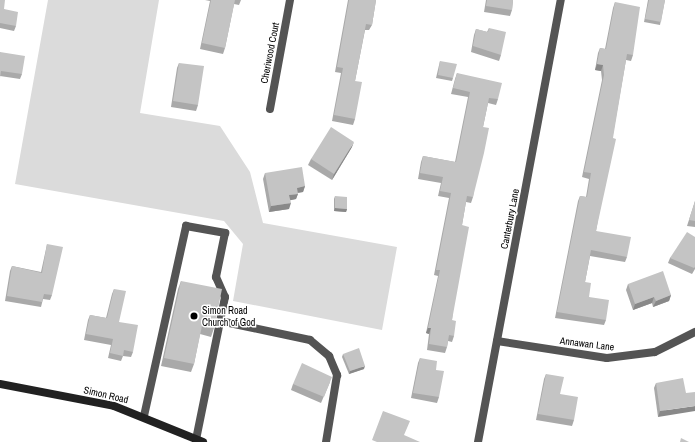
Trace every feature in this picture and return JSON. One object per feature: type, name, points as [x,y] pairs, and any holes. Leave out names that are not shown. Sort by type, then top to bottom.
[{"type":"street","name":"Cheriwood Court","points":[[270,109],[290,0]]},
{"type":"street","name":"Canterbury Lane","points":[[478,442],[561,0]]},
{"type":"street","points":[[144,416],[186,226],[225,233],[216,277],[224,297],[199,440]]},
{"type":"street","points":[[220,321],[310,340],[329,356],[337,375],[326,442]]},
{"type":"street","name":"Annawan Lane","points":[[497,341],[615,358],[655,352],[695,332]]},
{"type":"street","name":"Simon Road","points":[[0,384],[107,404],[144,416],[199,440]]},
{"type":"shaded area","points":[[48,0],[159,0],[140,113],[220,126],[250,172],[263,223],[397,247],[382,330],[233,301],[243,244],[224,221],[15,184]]},
{"type":"building","points":[[0,0],[5,0],[4,9],[18,12],[16,26],[0,23]]},
{"type":"building","points":[[211,0],[235,0],[225,48],[202,43]]},
{"type":"building","points":[[349,0],[376,0],[372,25],[366,24],[355,81],[362,82],[355,119],[334,115],[343,68],[337,67]]},
{"type":"building","points":[[487,0],[513,0],[512,10],[486,6]]},
{"type":"building","points":[[649,0],[665,0],[661,22],[645,19]]},
{"type":"building","points":[[615,2],[640,7],[633,55],[627,54],[613,138],[616,139],[596,231],[631,237],[627,257],[591,250],[585,282],[591,283],[589,297],[609,300],[606,320],[557,312],[580,196],[587,197],[591,173],[584,172],[604,75],[603,65],[597,64],[600,48],[606,49]]},
{"type":"building","points":[[489,28],[506,32],[501,55],[473,46],[476,29],[488,32]]},
{"type":"building","points":[[0,52],[25,56],[22,74],[1,71],[0,78]]},
{"type":"building","points":[[440,61],[457,64],[453,78],[438,75]]},
{"type":"building","points":[[179,63],[204,66],[198,105],[173,101]]},
{"type":"building","points":[[457,73],[502,83],[498,99],[489,98],[483,127],[489,128],[484,153],[473,197],[467,196],[462,225],[469,227],[452,320],[456,321],[454,336],[449,335],[447,347],[429,344],[431,328],[428,328],[440,270],[436,270],[451,193],[440,191],[443,177],[420,173],[423,156],[456,162],[470,92],[453,88]]},
{"type":"building","points":[[331,127],[354,142],[334,174],[311,159]]},
{"type":"building","points":[[302,167],[305,186],[297,188],[298,194],[289,195],[291,203],[271,206],[265,173]]},
{"type":"building","points":[[335,196],[347,197],[347,209],[335,208]]},
{"type":"building","points":[[695,201],[695,221],[689,220]]},
{"type":"building","points":[[687,232],[695,237],[694,268],[670,258]]},
{"type":"building","points":[[47,244],[63,247],[52,295],[44,294],[42,302],[7,296],[12,266],[42,273]]},
{"type":"building","points":[[663,271],[671,295],[656,301],[654,297],[635,304],[628,284]]},
{"type":"building","name":"Simon Road Church of God","points":[[181,281],[222,289],[214,328],[202,326],[194,364],[164,358]]},
{"type":"building","points":[[114,289],[126,291],[119,322],[138,325],[133,352],[124,350],[123,356],[110,353],[113,339],[86,334],[90,315],[107,318]]},
{"type":"building","points":[[359,348],[365,366],[350,371],[343,354]]},
{"type":"building","points":[[420,358],[437,361],[436,370],[444,371],[439,397],[413,393]]},
{"type":"building","points":[[302,363],[332,377],[324,397],[293,384]]},
{"type":"building","points":[[546,374],[564,377],[560,394],[578,397],[574,420],[538,414]]},
{"type":"building","points":[[683,378],[686,393],[695,392],[695,406],[660,411],[656,383]]},
{"type":"building","points":[[383,411],[410,421],[404,435],[420,442],[377,442],[372,440]]},
{"type":"building","points":[[681,438],[689,442],[680,442]]},
{"type":"place","name":"Simon Road Church of God","points":[[194,316]]}]
